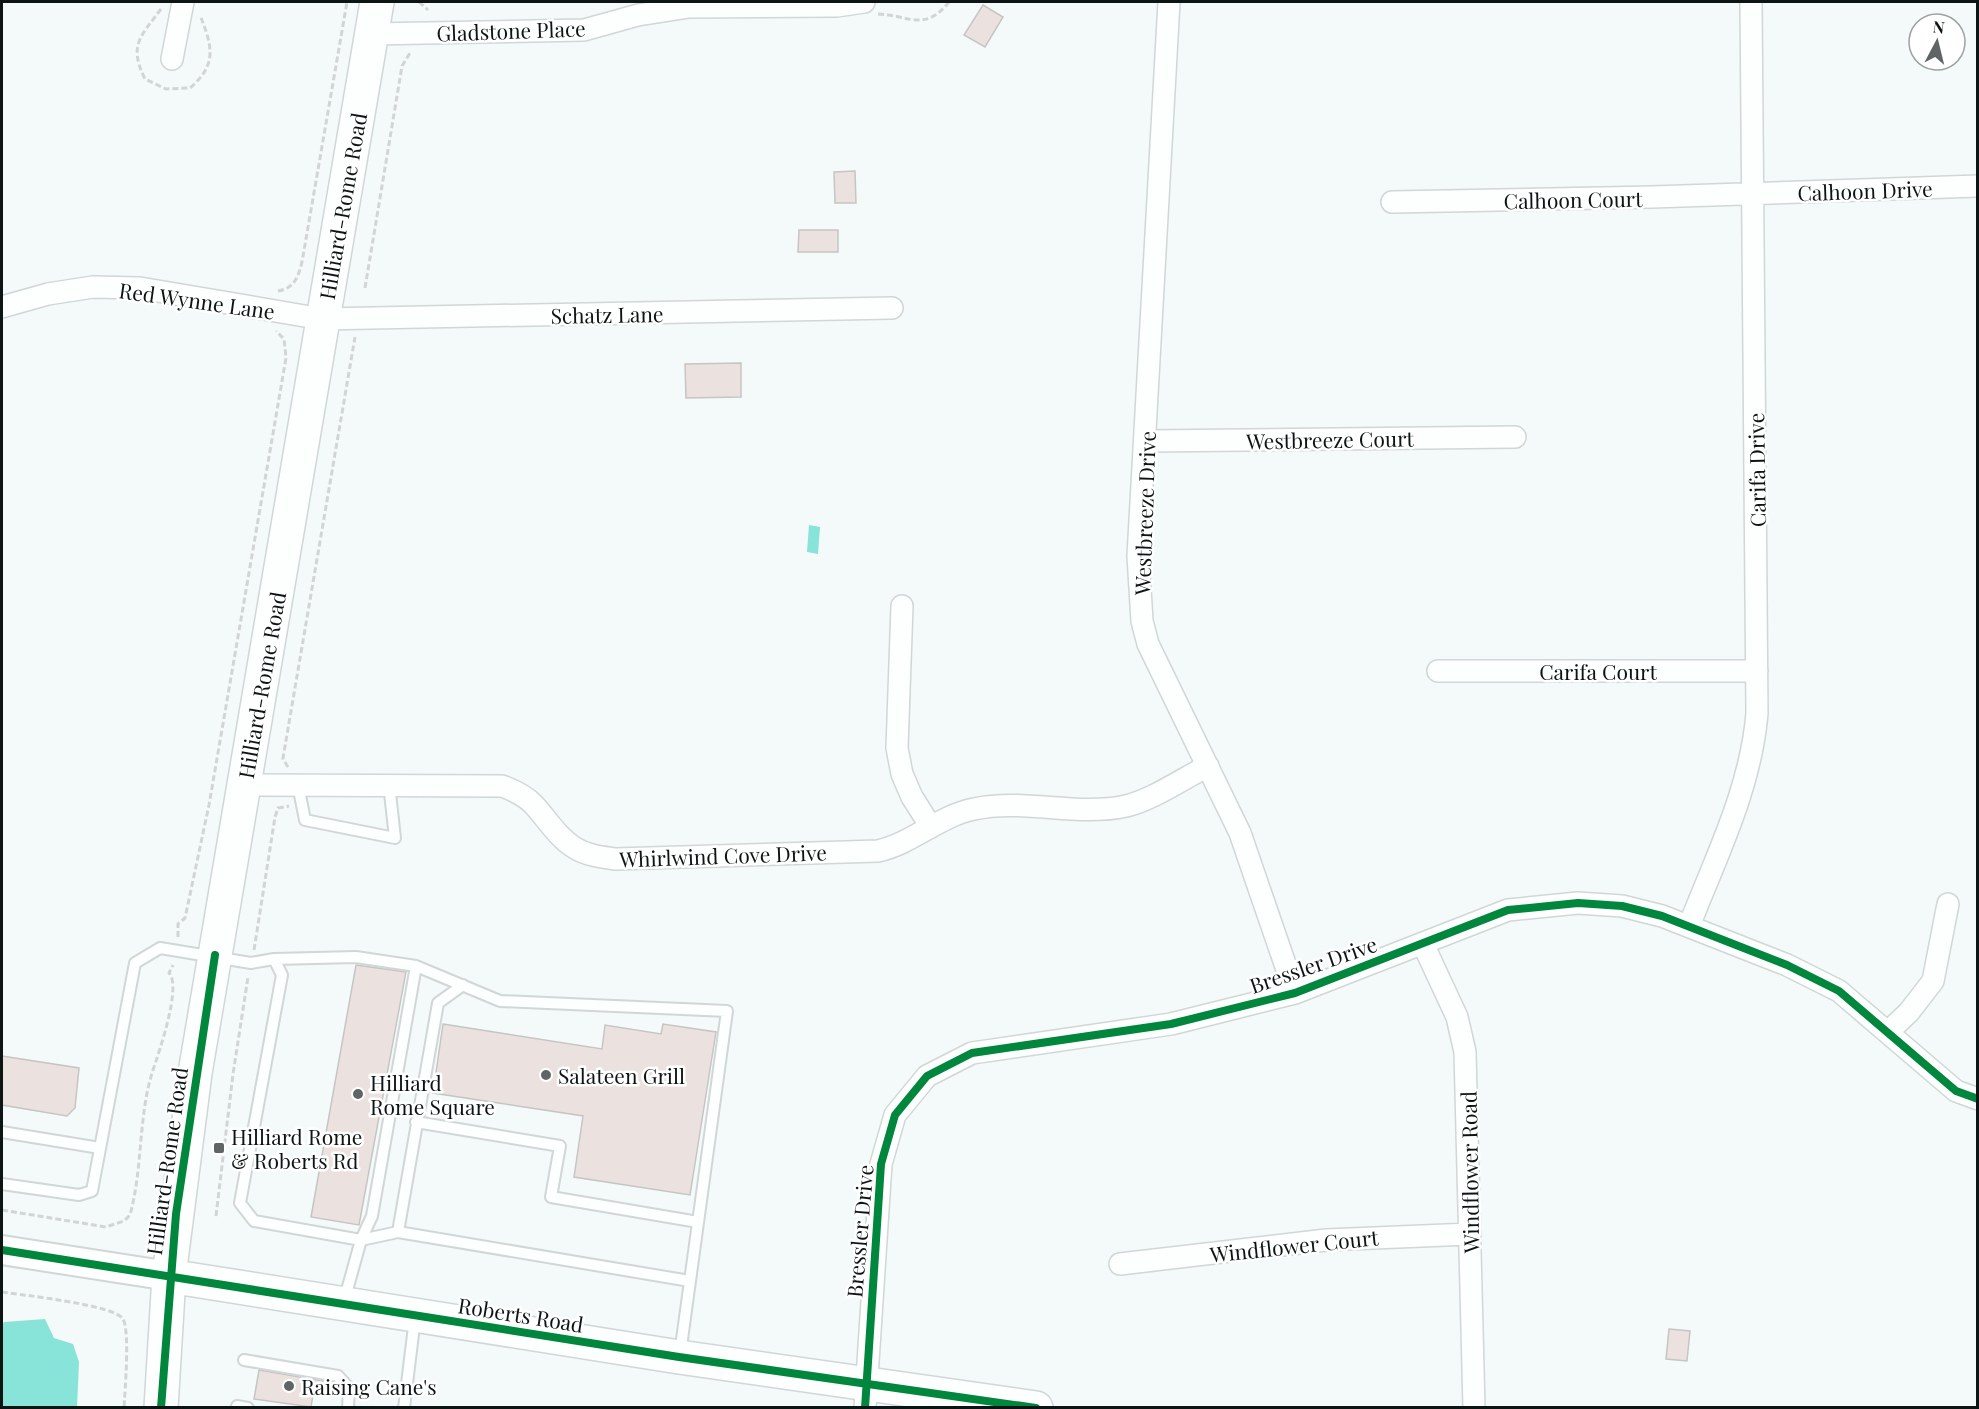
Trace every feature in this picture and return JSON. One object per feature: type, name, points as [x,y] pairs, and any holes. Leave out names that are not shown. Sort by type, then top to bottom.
[{"type":"main road","name":"Hilliard-Rome Road","points":[[161,1407],[169,1276],[195,1073],[377,2]]},
{"type":"main road","name":"Roberts Road","points":[[2,1250],[679,1357],[866,1395],[1036,1407]]},
{"type":"street","points":[[172,60],[183,2]]},
{"type":"street","name":"Westbreeze Drive","points":[[1169,2],[1138,556],[1142,621],[1157,665],[1240,833],[1295,993]]},
{"type":"street","name":"Carifa Drive","points":[[1689,926],[1750,767],[1757,713],[1751,2]]},
{"type":"street","name":"Gladstone Place","points":[[371,34],[584,30],[689,4],[868,7]]},
{"type":"street","name":"Calhoon Drive","points":[[1753,194],[1977,186]]},
{"type":"street","name":"Calhoon Court","points":[[1392,202],[1753,194]]},
{"type":"street","name":"Red Wynne Lane","points":[[2,307],[48,294],[93,287],[140,288],[322,320]]},
{"type":"street","name":"Schatz Lane","points":[[322,320],[892,308]]},
{"type":"street","name":"Westbreeze Court","points":[[1146,441],[1515,437]]},
{"type":"street","points":[[902,606],[897,748],[902,774],[912,797],[931,827]]},
{"type":"street","name":"Carifa Court","points":[[1438,671],[1757,670]]},
{"type":"street","name":"Whirlwind Cove Drive","points":[[244,785],[296,777],[389,784],[502,786],[519,793],[534,804],[543,819],[575,848],[594,856],[616,859],[878,851],[899,846],[953,815],[997,806],[1100,809],[1127,806],[1208,766]]},
{"type":"street","name":"Bressler Drive","points":[[866,1395],[881,1164],[895,1115],[927,1076],[972,1053],[1171,1024],[1295,993],[1508,910],[1578,903],[1622,906],[1689,926],[1787,965],[1839,992],[1956,1091],[1977,1099]]},
{"type":"street","points":[[1888,1032],[1910,1012],[1933,981],[1948,904]]},
{"type":"street","name":"Windflower Road","points":[[1423,944],[1457,1017],[1465,1052],[1474,1407]]},
{"type":"street","name":"Windflower Court","points":[[1120,1264],[1326,1240],[1470,1234]]},
{"type":"lane","points":[[296,777],[306,820],[395,838],[389,784]]},
{"type":"lane","points":[[2,1184],[79,1196],[92,1191],[135,963],[160,948],[251,963],[274,959],[356,957],[416,966],[500,1001],[727,1011],[679,1357]]},
{"type":"lane","points":[[274,959],[282,975],[240,1203],[254,1221],[361,1240],[398,1232],[690,1281]]},
{"type":"lane","points":[[343,1304],[361,1240],[372,1216],[416,966]]},
{"type":"lane","points":[[398,1232],[438,1003],[463,985]]},
{"type":"lane","points":[[416,1122],[560,1146],[551,1197],[698,1222]]},
{"type":"lane","points":[[2,1132],[100,1148]]},
{"type":"lane","points":[[405,1407],[416,1315]]},
{"type":"lane","points":[[244,1360],[338,1376],[349,1388],[348,1407]]},
{"type":"path","points":[[277,291],[290,287],[298,279],[347,2]]},
{"type":"path","points":[[419,2],[428,10]]},
{"type":"path","points":[[868,7],[915,21],[938,14],[949,2]]},
{"type":"path","points":[[365,288],[402,66],[407,55],[417,49]]},
{"type":"path","points":[[2,1210],[106,1227],[124,1221],[130,1215],[150,1078],[165,1032],[174,983],[169,973],[176,950],[178,924],[185,918],[208,805],[286,358],[284,339],[274,329]]},
{"type":"path","points":[[296,777],[285,765],[284,752],[355,336]]},
{"type":"path","points":[[216,1216],[233,1074],[274,817],[278,808],[302,806]]},
{"type":"path","points":[[2,1292],[114,1311],[123,1319],[126,1331],[124,1407]]},
{"type":"water","points":[[809,525],[820,527],[818,554],[807,552]]},
{"type":"water","points":[[45,1319],[54,1338],[73,1344],[79,1362],[77,1407],[2,1407],[2,1325],[4,1322]]},
{"type":"building","points":[[983,5],[1003,17],[985,47],[964,35]]},
{"type":"building","points":[[855,171],[856,203],[835,203],[834,172]]},
{"type":"building","points":[[799,230],[838,230],[838,252],[798,252]]},
{"type":"building","points":[[741,363],[741,397],[686,398],[685,364]]},
{"type":"building","name":"Hilliard Rome Square","points":[[356,965],[406,972],[359,1225],[311,1217]]},
{"type":"building","points":[[443,1024],[602,1049],[605,1025],[661,1034],[663,1024],[716,1032],[690,1195],[574,1177],[583,1116],[433,1093]]},
{"type":"building","points":[[2,1056],[79,1068],[75,1108],[67,1116],[2,1105]]},
{"type":"building","points":[[1669,1329],[1690,1331],[1687,1361],[1666,1359]]},
{"type":"building","name":"Raising Cane's","points":[[259,1370],[323,1381],[322,1390],[314,1389],[311,1407],[254,1399]]},
{"type":"cycle path","points":[[865,1408],[881,1164],[895,1115],[927,1076],[972,1053],[1171,1024],[1295,993],[1508,910],[1578,903],[1622,906],[1662,916],[1787,965],[1839,991],[1956,1091],[1978,1099]]},
{"type":"cycle path","points":[[161,1408],[176,1214],[215,955]]},
{"type":"cycle path","points":[[2,1250],[679,1357],[1036,1408]]},
{"type":"place","name":"Salateen Grill","points":[[546,1075]]},
{"type":"place","name":"Hilliard Rome Square","points":[[358,1094]]},
{"type":"place","name":"Hilliard Rome & Roberts Rd","points":[[219,1148]]},
{"type":"place","name":"Raising Cane's","points":[[289,1386]]}]
